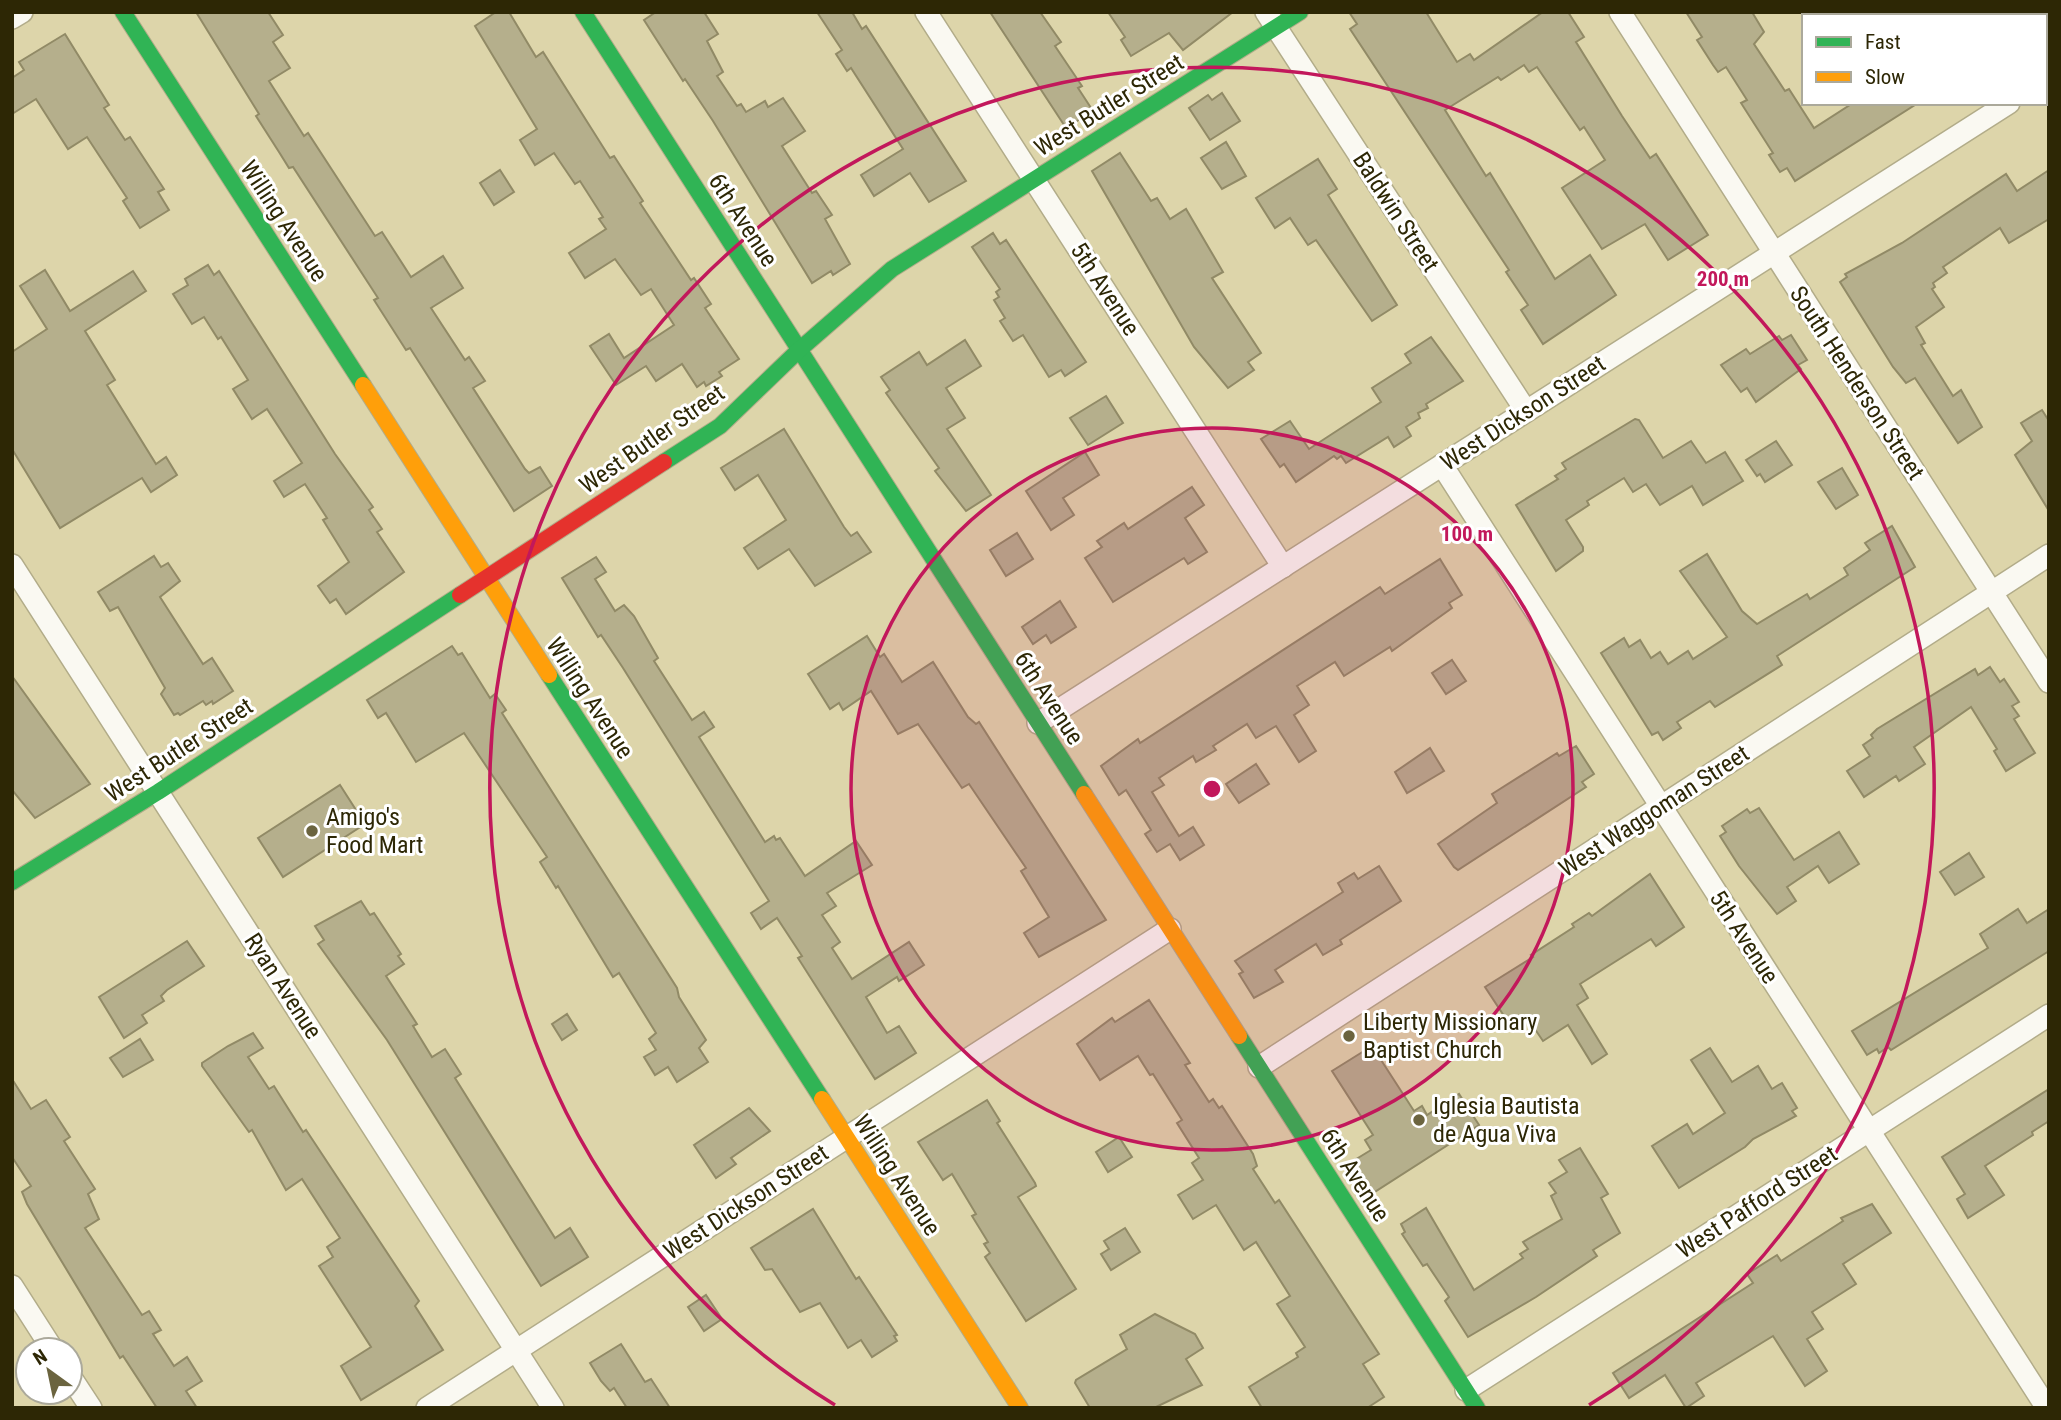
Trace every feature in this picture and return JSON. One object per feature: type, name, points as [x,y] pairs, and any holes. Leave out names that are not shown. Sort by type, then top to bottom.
[{"type":"street","points":[[12,18],[22,12]]},
{"type":"street","name":"Willing Avenue","points":[[123,12],[1020,1408]]},
{"type":"street","name":"6th Avenue","points":[[583,12],[1472,1399]]},
{"type":"street","name":"5th Avenue","points":[[926,12],[1283,567]]},
{"type":"street","name":"West Butler Street","points":[[12,882],[158,792],[720,426],[799,350],[892,269],[1034,179],[1271,20],[1300,12]]},
{"type":"street","name":"South Henderson Street","points":[[1620,12],[2049,682]]},
{"type":"street","name":"Baldwin Street","points":[[1271,20],[1526,411]]},
{"type":"street","name":"West Dickson Street","points":[[1038,723],[2006,105]]},
{"type":"street","name":"5th Avenue","points":[[1441,465],[2047,1408]]},
{"type":"street","name":"West Waggoman Street","points":[[1259,1067],[2049,555]]},
{"type":"street","name":"Ryan Avenue","points":[[12,565],[553,1408]]},
{"type":"street","name":"West Dickson Street","points":[[427,1408],[1170,929]]},
{"type":"street","name":"West Pafford Street","points":[[1472,1399],[1869,1131],[2049,1015]]},
{"type":"street","points":[[12,1286],[44,1336]]},
{"type":"building","points":[[196,12],[268,12],[283,35],[273,42],[290,68],[269,81],[304,136],[308,133],[375,236],[382,232],[411,277],[443,256],[463,288],[431,308],[465,360],[469,357],[485,381],[473,388],[525,469],[529,473],[540,467],[552,486],[514,511],[410,348],[406,350],[374,300],[378,298],[293,167],[289,168]]},
{"type":"building","points":[[496,12],[509,12],[536,57],[543,52],[610,158],[614,156],[643,201],[640,203],[691,280],[694,278],[711,304],[705,308],[739,359],[719,372],[722,376],[706,386],[704,382],[697,387],[682,364],[656,381],[646,366],[616,385],[590,346],[609,334],[624,358],[674,325],[651,289],[641,295],[615,259],[585,278],[569,253],[606,229],[599,219],[603,217],[580,181],[575,184],[554,153],[535,165],[520,140],[537,129],[475,26]]},
{"type":"building","points":[[656,12],[704,12],[718,34],[707,41],[723,72],[717,76],[737,106],[741,104],[746,112],[765,101],[768,107],[783,98],[805,131],[782,146],[812,193],[816,191],[832,215],[825,219],[850,264],[833,275],[831,271],[812,283],[713,121],[685,79],[683,81],[644,20]]},
{"type":"building","points":[[817,12],[852,12],[862,29],[866,26],[966,181],[929,202],[910,173],[874,196],[861,175],[903,149],[851,68],[847,71],[836,54],[842,50]]},
{"type":"building","points":[[990,12],[1040,12],[1061,42],[1055,46],[1082,86],[1078,88],[1093,111],[1066,128]]},
{"type":"building","points":[[1108,12],[1233,12],[1183,50],[1169,33],[1131,56],[1121,40],[1125,37]]},
{"type":"building","points":[[1349,12],[1426,12],[1457,62],[1470,54],[1474,60],[1543,12],[1568,12],[1584,37],[1576,42],[1622,116],[1650,158],[1656,154],[1708,235],[1668,260],[1645,224],[1602,249],[1562,188],[1605,160],[1584,127],[1580,130],[1537,67],[1529,72],[1524,65],[1501,80],[1498,77],[1445,110],[1486,176],[1490,173],[1555,279],[1590,255],[1616,295],[1543,344],[1521,310],[1528,305],[1506,272],[1509,270],[1350,29],[1357,24]]},
{"type":"building","points":[[1686,12],[1752,12],[1764,32],[1754,44],[1785,91],[1789,89],[1814,128],[1850,105],[1915,105],[1795,181],[1787,168],[1780,172],[1769,155],[1773,153],[1741,103],[1747,100],[1726,67],[1718,72],[1713,65],[1697,40],[1702,37]]},
{"type":"building","points":[[65,34],[109,105],[104,108],[125,140],[130,137],[164,189],[158,192],[169,210],[140,228],[123,201],[127,198],[87,137],[68,149],[36,99],[12,114],[12,78],[24,70],[19,62]]},
{"type":"building","points":[[1222,93],[1240,121],[1210,140],[1189,108],[1208,95],[1212,100]]},
{"type":"building","points":[[1226,142],[1246,176],[1222,189],[1201,158]]},
{"type":"building","points":[[1120,153],[1151,201],[1157,198],[1170,219],[1186,209],[1223,272],[1212,278],[1261,353],[1248,362],[1254,370],[1228,388],[1194,347],[1092,171]]},
{"type":"building","points":[[1318,159],[1337,189],[1328,195],[1397,305],[1372,321],[1316,240],[1308,245],[1290,218],[1275,228],[1256,198]]},
{"type":"building","points":[[500,170],[514,192],[494,205],[480,183]]},
{"type":"building","points":[[2049,170],[2049,219],[2009,243],[2000,228],[1943,267],[1947,273],[1933,283],[1935,287],[1932,289],[1944,307],[1916,327],[1925,343],[1921,345],[1953,396],[1961,390],[1982,427],[1958,443],[1915,378],[1906,383],[1893,367],[1840,282],[1847,277],[1845,274],[1902,243],[2006,174],[2017,191]]},
{"type":"building","points":[[993,233],[1000,244],[1006,240],[1086,362],[1065,376],[1061,370],[1049,377],[1023,335],[1013,341],[1000,321],[1005,318],[994,300],[999,297],[996,292],[1000,289],[972,247]]},
{"type":"building","points":[[208,265],[214,275],[219,271],[335,454],[373,507],[369,510],[382,529],[377,532],[404,572],[346,614],[336,599],[330,603],[318,586],[349,562],[323,520],[327,518],[305,484],[284,497],[274,481],[302,463],[267,409],[252,419],[233,389],[248,380],[221,337],[218,339],[204,317],[192,324],[173,294],[188,285],[185,279]]},
{"type":"building","points":[[45,270],[70,311],[133,271],[146,291],[85,331],[115,380],[107,385],[156,464],[166,457],[177,475],[151,492],[142,478],[60,528],[12,449],[12,352],[47,329],[20,286]]},
{"type":"building","points":[[1791,335],[1807,360],[1798,365],[1801,369],[1756,402],[1747,388],[1741,392],[1721,365],[1746,349],[1750,354],[1779,336],[1782,340]]},
{"type":"building","points":[[1431,337],[1463,381],[1426,404],[1428,408],[1418,413],[1420,418],[1406,427],[1411,436],[1394,447],[1388,437],[1346,463],[1341,456],[1337,459],[1334,456],[1296,482],[1284,464],[1280,467],[1261,439],[1290,421],[1309,449],[1381,402],[1372,388],[1411,363],[1405,354]]},
{"type":"building","points":[[965,340],[981,366],[946,388],[965,418],[947,429],[991,495],[966,511],[935,471],[939,468],[886,393],[890,390],[881,377],[919,352],[927,365]]},
{"type":"building","points":[[1106,396],[1123,423],[1088,445],[1070,418]]},
{"type":"building","points":[[2042,410],[2049,421],[2049,511],[2015,455],[2032,441],[2021,423]]},
{"type":"building","points":[[1635,419],[1639,420],[1663,458],[1691,441],[1706,463],[1725,452],[1743,481],[1703,505],[1692,486],[1660,505],[1646,484],[1633,492],[1624,478],[1587,501],[1589,505],[1566,520],[1583,551],[1556,571],[1516,505],[1558,479],[1555,476],[1566,469],[1562,463]]},
{"type":"building","points":[[784,429],[844,527],[851,536],[857,532],[871,552],[815,586],[789,549],[758,569],[744,548],[786,520],[758,475],[735,490],[721,468]]},
{"type":"building","points":[[1776,441],[1792,465],[1765,482],[1760,474],[1757,476],[1746,460]]},
{"type":"building","points":[[1085,452],[1099,475],[1063,498],[1074,515],[1051,530],[1026,491]]},
{"type":"building","points":[[1842,468],[1858,495],[1836,509],[1818,482]]},
{"type":"building","points":[[1192,487],[1204,505],[1185,518],[1207,552],[1188,564],[1184,558],[1113,602],[1085,558],[1102,547],[1097,541],[1124,523],[1128,529]]},
{"type":"building","points":[[1892,526],[1915,567],[1777,656],[1782,665],[1715,707],[1710,701],[1677,722],[1681,728],[1663,740],[1658,732],[1652,735],[1601,653],[1624,638],[1629,647],[1640,640],[1651,658],[1660,652],[1668,664],[1688,651],[1693,659],[1727,637],[1680,571],[1707,554],[1742,611],[1757,624],[1807,594],[1810,599],[1848,575],[1844,568],[1870,550],[1865,543]]},
{"type":"building","points":[[1017,533],[1033,559],[1006,576],[990,550]]},
{"type":"building","points":[[154,556],[161,567],[168,563],[180,581],[160,597],[203,664],[212,658],[233,691],[213,704],[212,701],[206,705],[203,701],[180,715],[174,715],[161,694],[165,688],[118,607],[110,611],[98,592]]},
{"type":"building","points":[[596,557],[606,572],[595,579],[615,611],[624,605],[634,616],[658,658],[654,661],[692,720],[704,712],[714,727],[699,737],[765,842],[774,836],[776,840],[780,838],[805,876],[856,841],[872,865],[827,893],[836,906],[822,915],[840,942],[832,948],[852,979],[909,942],[924,965],[899,981],[897,977],[866,997],[887,1033],[899,1026],[916,1053],[875,1079],[798,958],[802,956],[777,918],[761,929],[751,913],[769,901],[623,668],[601,635],[598,637],[562,578]]},
{"type":"building","points":[[1440,559],[1462,595],[1449,603],[1452,608],[1392,651],[1390,647],[1344,676],[1335,662],[1297,686],[1309,705],[1294,715],[1316,751],[1299,762],[1276,726],[1256,738],[1247,724],[1213,746],[1216,750],[1196,762],[1193,756],[1159,778],[1164,785],[1152,792],[1179,836],[1193,827],[1204,845],[1180,860],[1170,844],[1157,852],[1145,834],[1151,830],[1126,790],[1119,795],[1101,766],[1138,739],[1140,743],[1380,587],[1385,594]]},
{"type":"building","points":[[1060,601],[1076,627],[1051,643],[1046,635],[1033,644],[1022,627]]},
{"type":"building","points":[[867,636],[880,657],[884,654],[902,682],[933,662],[968,717],[976,724],[979,722],[1106,920],[1039,957],[1024,933],[1049,917],[1021,871],[1026,868],[969,784],[962,788],[918,724],[898,734],[871,691],[843,710],[839,703],[830,709],[808,674]]},
{"type":"building","points":[[452,646],[458,655],[462,653],[490,698],[495,694],[506,710],[502,713],[677,988],[679,997],[706,1040],[699,1048],[708,1062],[677,1082],[668,1067],[655,1075],[644,1057],[656,1050],[649,1039],[656,1033],[619,973],[613,977],[558,886],[556,888],[540,862],[547,857],[464,733],[416,762],[386,713],[378,718],[367,700]]},
{"type":"building","points":[[1452,660],[1466,681],[1446,694],[1432,673]]},
{"type":"building","points":[[1990,667],[2000,682],[2004,679],[2019,702],[2012,706],[2019,716],[2014,719],[2035,753],[2006,771],[1994,751],[1997,749],[1971,707],[1914,747],[1925,764],[1899,781],[1896,776],[1864,797],[1847,771],[1870,756],[1863,745],[1873,738],[1871,735],[1975,669],[1978,675]]},
{"type":"building","points":[[12,676],[90,784],[35,818],[12,790]]},
{"type":"building","points":[[1576,746],[1594,774],[1582,782],[1586,787],[1458,870],[1454,867],[1438,844],[1497,803],[1492,794],[1557,753],[1559,756]]},
{"type":"building","points":[[1430,748],[1444,771],[1407,793],[1395,772]]},
{"type":"building","points":[[1256,764],[1269,784],[1239,803],[1226,784]]},
{"type":"building","name":"Amigo's Food Mart","points":[[340,785],[365,824],[283,877],[258,838]]},
{"type":"building","points":[[1759,808],[1794,860],[1839,832],[1859,864],[1829,883],[1818,866],[1787,887],[1796,901],[1777,914],[1739,866],[1720,836],[1726,832],[1722,826],[1747,809],[1750,813]]},
{"type":"building","points":[[1969,853],[1984,877],[1955,895],[1940,872]]},
{"type":"building","points":[[1379,866],[1401,901],[1340,940],[1342,944],[1323,955],[1316,944],[1275,970],[1283,982],[1254,998],[1239,974],[1243,972],[1235,961],[1343,892],[1338,883],[1354,873],[1358,879]]},
{"type":"building","points":[[1650,874],[1684,927],[1656,946],[1651,939],[1580,984],[1588,998],[1577,1005],[1607,1054],[1592,1064],[1568,1025],[1543,1041],[1528,1019],[1521,1024],[1516,1016],[1508,1022],[1485,987],[1533,957],[1531,955],[1574,927],[1572,924],[1589,913],[1592,916]]},
{"type":"building","points":[[361,901],[370,915],[374,913],[401,954],[398,956],[404,964],[386,976],[417,1024],[413,1026],[432,1057],[445,1049],[461,1074],[455,1078],[555,1238],[570,1228],[588,1257],[541,1286],[387,1040],[318,944],[324,940],[315,926]]},
{"type":"building","points":[[2018,909],[2027,923],[2049,909],[2049,951],[1891,1050],[1888,1047],[1879,1053],[1877,1049],[1867,1055],[1852,1031],[1988,948],[1980,934]]},
{"type":"building","points":[[187,941],[204,966],[167,990],[161,996],[164,1001],[142,1015],[147,1023],[124,1038],[99,997]]},
{"type":"building","points":[[1149,1000],[1190,1063],[1185,1065],[1209,1102],[1213,1099],[1219,1108],[1222,1106],[1253,1154],[1257,1166],[1253,1169],[1275,1203],[1279,1200],[1379,1354],[1363,1364],[1384,1397],[1367,1408],[1262,1408],[1249,1387],[1298,1357],[1296,1353],[1305,1347],[1277,1304],[1290,1296],[1256,1242],[1244,1250],[1216,1205],[1193,1219],[1178,1195],[1203,1180],[1192,1163],[1199,1158],[1177,1123],[1182,1120],[1153,1074],[1150,1075],[1138,1056],[1100,1080],[1077,1044],[1112,1018],[1115,1022]]},
{"type":"building","points":[[567,1014],[577,1030],[562,1040],[552,1024]]},
{"type":"building","points":[[253,1033],[263,1048],[248,1057],[269,1089],[274,1086],[303,1132],[306,1130],[314,1142],[419,1301],[415,1306],[443,1350],[361,1400],[341,1366],[371,1347],[319,1266],[333,1257],[327,1247],[340,1238],[302,1179],[286,1190],[252,1130],[249,1132],[202,1066],[202,1063],[228,1046]]},
{"type":"building","points":[[140,1039],[153,1060],[123,1077],[110,1058]]},
{"type":"building","name":"Iglesia Bautista de Agua Viva","points":[[1372,1046],[1414,1111],[1422,1106],[1427,1115],[1459,1094],[1479,1125],[1373,1193],[1353,1161],[1371,1150],[1365,1140],[1373,1135],[1332,1071]]},
{"type":"building","points":[[1710,1048],[1732,1082],[1758,1066],[1772,1089],[1782,1083],[1797,1108],[1792,1111],[1796,1116],[1753,1139],[1745,1147],[1679,1188],[1652,1146],[1687,1124],[1693,1134],[1725,1113],[1691,1060]]},
{"type":"building","points":[[12,1079],[31,1109],[46,1100],[70,1137],[64,1141],[95,1189],[88,1194],[99,1219],[85,1228],[142,1315],[149,1311],[161,1330],[153,1334],[174,1366],[187,1357],[202,1381],[186,1391],[197,1408],[157,1408],[123,1356],[120,1358],[27,1204],[22,1192],[31,1186],[12,1157]]},
{"type":"building","points":[[2049,1089],[2049,1121],[2032,1132],[2033,1135],[1985,1166],[2004,1195],[1968,1218],[1957,1199],[1965,1194],[1942,1157]]},
{"type":"building","points":[[987,1100],[1000,1121],[997,1123],[1036,1186],[1018,1197],[1076,1289],[1026,1321],[985,1257],[990,1253],[984,1244],[988,1242],[972,1216],[976,1214],[952,1174],[943,1180],[918,1142]]},
{"type":"building","points":[[749,1108],[770,1131],[731,1158],[736,1164],[716,1178],[694,1145]]},
{"type":"building","points":[[1119,1137],[1132,1157],[1108,1172],[1096,1152]]},
{"type":"building","points":[[1580,1148],[1608,1194],[1601,1198],[1620,1233],[1593,1250],[1597,1256],[1536,1297],[1468,1337],[1445,1301],[1449,1297],[1427,1264],[1423,1266],[1402,1234],[1405,1232],[1401,1224],[1426,1208],[1474,1290],[1523,1258],[1520,1254],[1528,1249],[1523,1242],[1562,1219],[1551,1196],[1556,1193],[1549,1183],[1567,1172],[1559,1160]]},
{"type":"building","points":[[1872,1204],[1891,1233],[1843,1264],[1856,1284],[1812,1312],[1823,1329],[1807,1339],[1827,1371],[1805,1386],[1773,1336],[1696,1383],[1704,1396],[1686,1408],[1665,1375],[1629,1398],[1613,1373],[1753,1283],[1747,1274],[1777,1255],[1781,1261],[1843,1221],[1841,1218]]},
{"type":"building","points":[[813,1209],[856,1279],[859,1277],[897,1335],[894,1336],[897,1341],[872,1357],[861,1340],[848,1348],[820,1303],[800,1312],[772,1269],[765,1270],[751,1248]]},
{"type":"building","points":[[1125,1228],[1140,1252],[1111,1270],[1101,1254],[1109,1249],[1104,1241]]},
{"type":"building","points":[[706,1295],[722,1319],[704,1331],[688,1307]]},
{"type":"building","points":[[1155,1314],[1195,1334],[1203,1348],[1186,1359],[1202,1385],[1154,1408],[1090,1408],[1075,1383],[1076,1380],[1127,1349],[1120,1335]]},
{"type":"building","points":[[621,1344],[645,1382],[651,1379],[670,1408],[627,1408],[614,1388],[610,1391],[601,1381],[590,1363]]},
{"type":"traffic: fast","points":[[123,12],[363,385]]},
{"type":"traffic: fast","points":[[583,12],[1084,794]]},
{"type":"traffic: fast","points":[[664,462],[720,426],[799,350],[892,269],[1300,12]]},
{"type":"traffic: fast","points":[[12,882],[158,792],[460,595]]},
{"type":"traffic: fast","points":[[549,675],[822,1099]]},
{"type":"traffic: fast","points":[[1239,1036],[1477,1408]]},
{"type":"traffic: slow","points":[[363,385],[549,675]]},
{"type":"traffic: slow","points":[[1084,794],[1239,1036]]},
{"type":"traffic: slow","points":[[822,1099],[1020,1408]]},
{"type":"traffic: jam","points":[[460,595],[664,462]]},
{"type":"place","name":"Amigo's Food Mart","points":[[312,831]]},
{"type":"place","name":"Liberty Missionary Baptist Church","points":[[1349,1036]]},
{"type":"place","name":"Iglesia Bautista de Agua Viva","points":[[1419,1120]]}]
